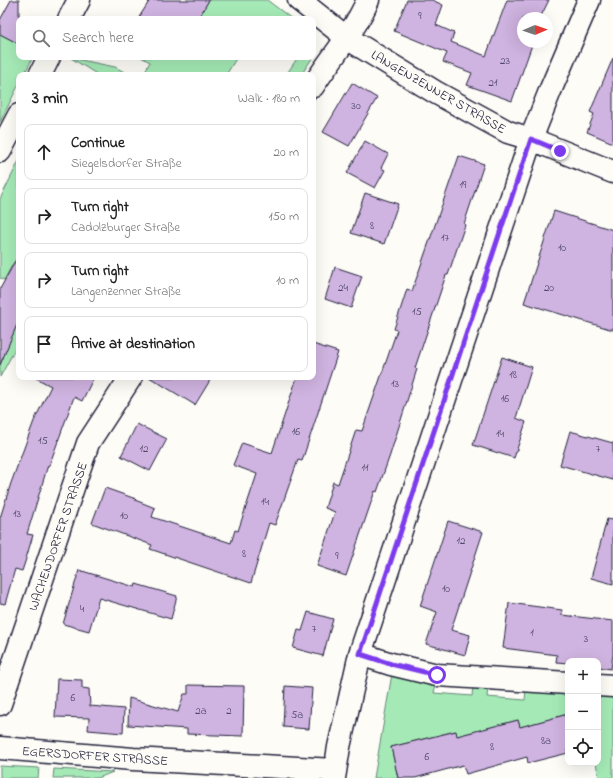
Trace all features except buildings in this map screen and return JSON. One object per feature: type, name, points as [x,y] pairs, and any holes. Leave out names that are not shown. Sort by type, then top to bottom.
[{"type":"street","points":[[71,16],[79,0]]},
{"type":"street","name":"LANGENZENNER STRASSE","points":[[299,0],[347,38],[435,92],[508,132],[531,139],[613,172]]},
{"type":"street","points":[[316,81],[326,65],[347,38],[360,17],[368,0]]},
{"type":"street","points":[[334,774],[360,654],[531,139],[589,0]]},
{"type":"street","points":[[42,72],[48,60]]},
{"type":"street","points":[[0,150],[16,120]]},
{"type":"street","name":"WACHENDORFER STRASSE","points":[[0,704],[88,443],[129,380]]},
{"type":"street","points":[[360,654],[391,664],[437,675],[565,683]]},
{"type":"street","points":[[601,685],[613,686]]},
{"type":"street","name":"EGERSDORFER STRASSE","points":[[0,748],[334,774]]},
{"type":"green space","points":[[209,0],[267,0],[288,16],[200,16]]},
{"type":"green space","points":[[0,34],[16,42],[16,60],[32,60],[26,72],[16,72],[16,90],[0,122]]},
{"type":"green space","points":[[74,60],[115,67],[124,72],[93,72]]},
{"type":"green space","points":[[146,60],[235,60],[228,72],[145,72],[150,62]]},
{"type":"green space","points":[[296,60],[311,60],[303,72],[288,72]]},
{"type":"green space","points":[[16,167],[16,263],[14,262],[4,280],[0,278],[0,199]]},
{"type":"green space","points":[[16,326],[16,348],[0,377],[0,365]]},
{"type":"green space","points":[[392,674],[436,683],[434,693],[472,696],[473,686],[488,687],[487,697],[525,700],[526,689],[565,692],[565,715],[520,727],[518,720],[457,736],[455,731],[391,747],[398,778],[374,778]]},
{"type":"green space","points":[[601,694],[613,695],[613,778],[599,778],[597,766],[601,766]]},
{"type":"green space","points":[[0,766],[39,768],[38,778],[0,778]]},
{"type":"green space","points":[[54,769],[113,772],[98,778],[53,778]]},
{"type":"route","points":[[437,675],[391,664],[360,654],[531,139],[560,151]]}]
